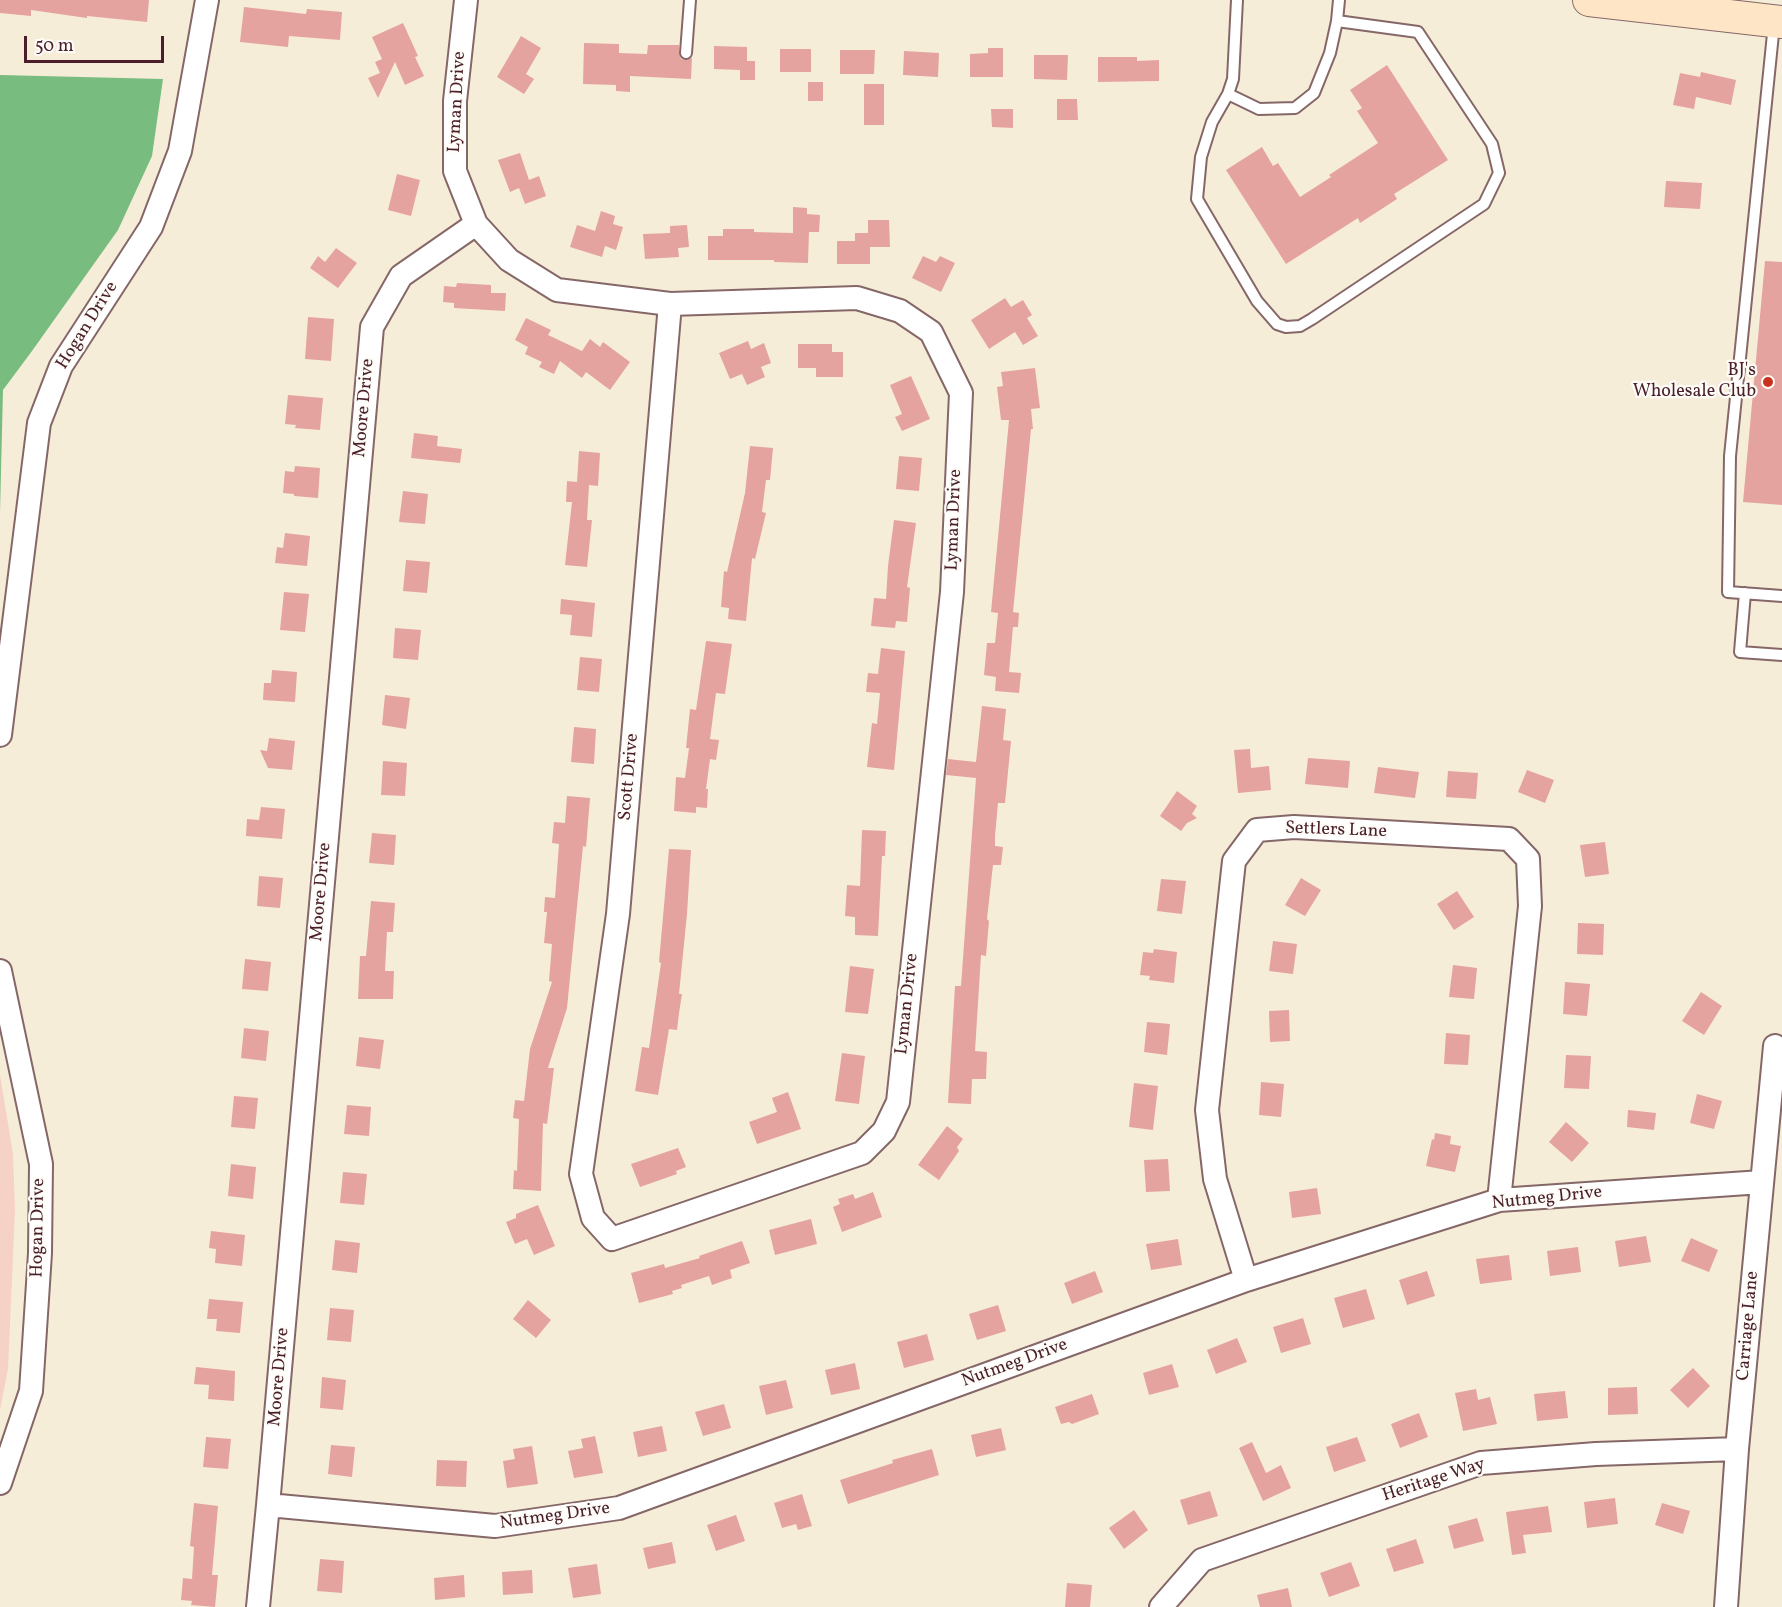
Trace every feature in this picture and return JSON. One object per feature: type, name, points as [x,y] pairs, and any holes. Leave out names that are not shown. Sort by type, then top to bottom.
[{"type":"main road","points":[[1589,0],[1778,22]]},
{"type":"street","name":"Hogan Drive","points":[[0,735],[39,423],[62,366],[151,227],[180,151],[207,0]]},
{"type":"street","name":"Lyman Drive","points":[[466,0],[455,101],[455,171],[476,224],[509,260],[557,290],[670,304],[857,298],[900,311],[931,332],[961,393],[952,592],[898,1102],[884,1131],[862,1153],[612,1239]]},
{"type":"street","name":"Moore Drive","points":[[258,1607],[372,327],[401,276],[476,224]]},
{"type":"street","name":"Scott Drive","points":[[612,1239],[593,1218],[581,1174],[618,914],[670,304]]},
{"type":"street","name":"Settlers Lane","points":[[1246,1280],[1215,1179],[1207,1110],[1234,861],[1257,830],[1294,827],[1509,839],[1528,859],[1530,906],[1499,1200]]},
{"type":"street","name":"Hogan Drive","points":[[0,971],[12,1045],[41,1164],[40,1254],[31,1391],[0,1483]]},
{"type":"street","name":"Carriage Lane","points":[[1726,1607],[1737,1449],[1775,1046]]},
{"type":"street","name":"Nutmeg Drive","points":[[268,1505],[495,1526],[619,1508],[1246,1280],[1499,1200],[1762,1182]]},
{"type":"street","name":"Heritage Way","points":[[1161,1607],[1202,1560],[1481,1463],[1596,1454],[1737,1449]]},
{"type":"lane","points":[[686,53],[690,0]]},
{"type":"lane","points":[[1237,0],[1233,79],[1228,94],[1212,122],[1201,157],[1197,199],[1257,301],[1268,316],[1277,324],[1286,327],[1300,326],[1484,204],[1499,173],[1492,144],[1418,33],[1337,21]]},
{"type":"lane","points":[[1228,94],[1259,109],[1295,108],[1314,93],[1330,53],[1340,0]]},
{"type":"lane","points":[[1778,22],[1730,456],[1728,592],[1782,596]]},
{"type":"lane","points":[[1745,593],[1740,652],[1782,655]]},
{"type":"shaded area","points":[[0,1075],[13,1154],[15,1210],[8,1369],[0,1410]]},
{"type":"green space","points":[[0,75],[163,79],[152,156],[118,230],[3,390],[0,513]]},
{"type":"building","points":[[0,0],[149,0],[147,22],[87,16],[87,18],[31,10],[31,16],[0,13]]},
{"type":"building","points":[[244,7],[306,14],[307,9],[342,12],[340,40],[289,36],[288,47],[240,42]]},
{"type":"building","points":[[403,23],[424,76],[405,85],[395,62],[378,98],[368,78],[380,73],[375,62],[382,59],[372,37]]},
{"type":"building","points":[[521,36],[541,48],[526,74],[534,79],[524,94],[497,77]]},
{"type":"building","points":[[584,43],[619,44],[619,53],[647,54],[648,45],[679,45],[681,59],[692,58],[691,79],[630,76],[630,92],[616,91],[616,85],[583,84]]},
{"type":"building","points":[[714,46],[747,47],[747,61],[755,61],[755,80],[740,80],[740,70],[714,69]]},
{"type":"building","points":[[988,48],[1003,48],[1003,77],[970,77],[970,54],[988,53]]},
{"type":"building","points":[[780,49],[811,49],[811,72],[780,72]]},
{"type":"building","points":[[840,50],[875,50],[874,74],[840,74]]},
{"type":"building","points":[[904,51],[939,53],[938,77],[903,75]]},
{"type":"building","points":[[1034,55],[1068,55],[1067,80],[1034,79]]},
{"type":"building","points":[[1098,57],[1137,57],[1137,61],[1159,60],[1159,81],[1098,82]]},
{"type":"building","points":[[1387,65],[1448,160],[1394,194],[1397,199],[1360,223],[1358,218],[1286,264],[1226,170],[1262,147],[1273,166],[1278,163],[1300,197],[1331,177],[1329,175],[1378,143],[1357,111],[1362,108],[1350,90]]},
{"type":"building","points":[[1701,72],[1736,80],[1731,105],[1696,97],[1694,109],[1673,105],[1680,73],[1700,77]]},
{"type":"building","points":[[808,82],[823,82],[823,101],[808,101]]},
{"type":"building","points":[[864,84],[884,84],[884,125],[864,125]]},
{"type":"building","points":[[1057,99],[1077,99],[1078,120],[1057,120]]},
{"type":"building","points":[[991,109],[1013,109],[1013,128],[992,127]]},
{"type":"building","points":[[520,153],[529,180],[539,176],[546,196],[525,204],[519,188],[510,192],[498,160]]},
{"type":"building","points":[[397,174],[420,180],[411,216],[388,210]]},
{"type":"building","points":[[1666,181],[1702,183],[1700,209],[1664,207]]},
{"type":"building","points":[[793,207],[807,208],[807,214],[820,215],[819,232],[809,232],[808,263],[774,262],[774,260],[708,260],[708,236],[723,236],[723,229],[793,233]]},
{"type":"building","points":[[601,211],[615,216],[613,224],[623,227],[616,250],[605,246],[602,257],[570,247],[577,225],[595,231]]},
{"type":"building","points":[[868,220],[889,220],[890,247],[870,247],[870,264],[837,264],[837,241],[855,241],[855,233],[868,233]]},
{"type":"building","points":[[687,225],[689,247],[678,248],[679,257],[645,259],[643,234],[670,233],[670,226]]},
{"type":"building","points":[[336,248],[357,263],[338,288],[310,268],[318,256],[325,262]]},
{"type":"building","points":[[923,256],[936,262],[940,256],[955,263],[941,292],[912,278]]},
{"type":"building","name":"BJ's Wholesale Club","points":[[1765,261],[1782,262],[1782,505],[1743,502]]},
{"type":"building","points":[[457,283],[491,285],[491,293],[506,293],[505,311],[454,308],[454,303],[443,302],[444,286],[456,287]]},
{"type":"building","points":[[1005,298],[1011,307],[1023,300],[1032,315],[1027,318],[1038,336],[1023,345],[1015,332],[989,349],[971,320]]},
{"type":"building","points":[[308,317],[334,319],[331,361],[305,359]]},
{"type":"building","points":[[526,318],[551,330],[548,335],[582,351],[590,339],[600,347],[603,342],[630,362],[610,390],[586,372],[582,378],[560,361],[554,374],[539,367],[542,362],[525,354],[528,347],[515,340]]},
{"type":"building","points":[[748,341],[751,349],[764,343],[771,363],[761,367],[765,377],[747,385],[742,374],[730,379],[719,353]]},
{"type":"building","points":[[798,344],[832,344],[832,352],[843,352],[843,377],[816,377],[816,368],[798,368]]},
{"type":"building","points":[[1035,368],[1040,408],[1031,409],[1033,429],[1031,429],[1013,612],[1019,613],[1018,627],[1013,627],[1009,672],[1021,673],[1019,693],[995,691],[996,677],[984,675],[987,643],[995,643],[998,613],[991,612],[1009,420],[1001,420],[997,387],[1003,386],[1001,372]]},
{"type":"building","points":[[911,376],[930,419],[902,431],[895,417],[902,414],[890,385]]},
{"type":"building","points":[[288,395],[323,398],[320,430],[295,428],[296,425],[285,424]]},
{"type":"building","points":[[414,433],[438,436],[437,446],[462,449],[460,463],[411,458]]},
{"type":"building","points":[[750,446],[773,448],[770,480],[766,480],[762,512],[766,513],[755,559],[752,558],[746,621],[728,619],[729,608],[721,607],[724,571],[727,572],[745,493]]},
{"type":"building","points":[[579,451],[600,453],[598,486],[589,485],[587,520],[592,520],[587,567],[565,565],[572,502],[566,502],[567,481],[577,482]]},
{"type":"building","points":[[899,456],[922,458],[919,491],[896,489]]},
{"type":"building","points":[[295,466],[320,468],[318,498],[283,493],[285,471],[294,472]]},
{"type":"building","points":[[403,491],[428,494],[425,524],[399,522]]},
{"type":"building","points":[[894,520],[916,523],[907,587],[910,588],[907,622],[896,621],[895,628],[871,626],[874,598],[886,599]]},
{"type":"building","points":[[285,533],[310,536],[307,566],[275,563],[277,547],[283,548]]},
{"type":"building","points":[[406,560],[430,562],[427,593],[403,591]]},
{"type":"building","points":[[284,592],[309,594],[305,632],[280,630]]},
{"type":"building","points":[[561,599],[595,603],[592,637],[570,635],[572,615],[560,614]]},
{"type":"building","points":[[395,628],[421,630],[418,660],[393,658]]},
{"type":"building","points":[[706,641],[732,644],[725,694],[716,693],[710,739],[719,740],[716,760],[710,759],[706,789],[708,789],[707,808],[696,807],[696,813],[674,811],[676,777],[685,778],[689,748],[686,748],[690,709],[696,710]]},
{"type":"building","points":[[881,648],[905,651],[894,770],[867,767],[872,723],[877,724],[880,693],[866,692],[868,673],[878,674]]},
{"type":"building","points":[[580,657],[602,659],[599,692],[577,690]]},
{"type":"building","points":[[272,670],[297,672],[295,702],[263,700],[264,683],[271,683]]},
{"type":"building","points":[[385,695],[410,698],[406,729],[382,725]]},
{"type":"building","points":[[982,706],[1006,709],[1003,740],[1011,741],[1005,803],[998,803],[995,836],[995,846],[1003,847],[1001,865],[993,865],[987,919],[989,921],[986,956],[981,955],[975,1051],[987,1052],[986,1079],[972,1079],[971,1104],[948,1103],[955,986],[961,986],[976,778],[946,775],[948,759],[976,762]]},
{"type":"building","points":[[574,727],[596,729],[594,764],[571,762]]},
{"type":"building","points":[[269,738],[295,741],[292,770],[268,768],[260,750],[267,751]]},
{"type":"building","points":[[1250,749],[1251,768],[1269,766],[1271,790],[1238,793],[1234,750]]},
{"type":"building","points":[[1308,758],[1350,761],[1348,788],[1305,784]]},
{"type":"building","points":[[383,761],[407,763],[405,796],[381,795]]},
{"type":"building","points":[[1378,767],[1419,772],[1415,798],[1374,793]]},
{"type":"building","points":[[1527,770],[1554,780],[1545,803],[1518,792]]},
{"type":"building","points":[[1448,771],[1478,773],[1476,799],[1446,797]]},
{"type":"building","points":[[1177,791],[1197,806],[1192,814],[1197,818],[1187,823],[1181,831],[1160,816]]},
{"type":"building","points":[[567,796],[590,798],[567,1008],[548,1068],[554,1068],[547,1124],[543,1123],[541,1191],[513,1189],[514,1170],[517,1171],[519,1119],[513,1118],[515,1100],[524,1101],[530,1049],[552,982],[549,981],[552,944],[544,943],[547,912],[544,912],[545,897],[555,898],[559,844],[552,843],[554,822],[565,823]]},
{"type":"building","points":[[261,807],[285,809],[282,839],[246,836],[247,819],[259,820]]},
{"type":"building","points":[[862,830],[886,831],[885,856],[882,856],[878,936],[855,935],[855,917],[845,916],[847,885],[860,886]]},
{"type":"building","points":[[372,833],[396,835],[394,865],[369,863]]},
{"type":"building","points":[[1605,842],[1609,874],[1585,877],[1580,845]]},
{"type":"building","points":[[669,849],[691,850],[679,994],[682,994],[677,1030],[669,1029],[658,1095],[635,1091],[642,1047],[649,1048],[661,963],[659,962]]},
{"type":"building","points":[[259,876],[283,878],[280,908],[257,906]]},
{"type":"building","points":[[1301,878],[1321,890],[1305,916],[1285,905]]},
{"type":"building","points":[[1161,879],[1186,881],[1182,914],[1157,911]]},
{"type":"building","points":[[1457,891],[1474,917],[1454,930],[1437,904]]},
{"type":"building","points":[[371,901],[395,903],[393,932],[387,932],[385,971],[394,971],[393,999],[358,999],[360,956],[366,956]]},
{"type":"building","points":[[1578,923],[1604,924],[1603,955],[1577,954]]},
{"type":"building","points":[[1273,941],[1297,944],[1293,974],[1269,971]]},
{"type":"building","points":[[1154,949],[1177,952],[1174,983],[1149,980],[1150,976],[1140,975],[1143,952],[1153,953]]},
{"type":"building","points":[[245,959],[271,962],[268,991],[242,989]]},
{"type":"building","points":[[1453,965],[1477,968],[1474,999],[1449,997]]},
{"type":"building","points":[[850,966],[874,969],[868,1014],[845,1012]]},
{"type":"building","points":[[1565,982],[1590,984],[1587,1016],[1563,1014]]},
{"type":"building","points":[[1701,992],[1722,1006],[1704,1035],[1682,1021]]},
{"type":"building","points":[[1289,1010],[1290,1041],[1270,1042],[1269,1011]]},
{"type":"building","points":[[1147,1022],[1170,1024],[1167,1055],[1144,1052]]},
{"type":"building","points":[[244,1028],[269,1031],[266,1061],[241,1058]]},
{"type":"building","points":[[1446,1033],[1470,1035],[1468,1065],[1444,1064]]},
{"type":"building","points":[[359,1037],[384,1040],[380,1069],[356,1066]]},
{"type":"building","points":[[842,1053],[865,1056],[859,1104],[835,1101]]},
{"type":"building","points":[[1566,1055],[1591,1056],[1589,1089],[1564,1088]]},
{"type":"building","points":[[1261,1082],[1284,1084],[1281,1117],[1259,1115]]},
{"type":"building","points":[[1134,1083],[1158,1086],[1153,1130],[1129,1127]]},
{"type":"building","points":[[788,1092],[801,1129],[757,1144],[749,1122],[777,1112],[772,1098]]},
{"type":"building","points":[[1697,1094],[1722,1101],[1714,1129],[1690,1123]]},
{"type":"building","points":[[234,1096],[258,1098],[255,1129],[231,1127]]},
{"type":"building","points":[[347,1105],[371,1107],[369,1136],[344,1134]]},
{"type":"building","points":[[1628,1110],[1656,1113],[1654,1130],[1627,1127]]},
{"type":"building","points":[[1566,1122],[1589,1143],[1572,1162],[1549,1142]]},
{"type":"building","points":[[947,1126],[963,1139],[957,1147],[959,1151],[939,1180],[918,1165]]},
{"type":"building","points":[[1435,1133],[1451,1136],[1450,1144],[1461,1146],[1455,1172],[1426,1166]]},
{"type":"building","points":[[678,1148],[686,1167],[676,1171],[677,1174],[640,1187],[631,1164]]},
{"type":"building","points":[[1168,1159],[1170,1191],[1146,1192],[1144,1160]]},
{"type":"building","points":[[231,1164],[256,1167],[253,1199],[228,1196]]},
{"type":"building","points":[[343,1172],[367,1174],[364,1205],[340,1203]]},
{"type":"building","points":[[1317,1188],[1321,1214],[1292,1218],[1289,1192]]},
{"type":"building","points":[[873,1192],[882,1217],[842,1232],[833,1207],[840,1204],[838,1199],[853,1194],[855,1199]]},
{"type":"building","points":[[538,1205],[555,1246],[534,1255],[527,1239],[515,1244],[506,1222],[516,1218],[516,1214]]},
{"type":"building","points":[[811,1219],[817,1244],[775,1255],[769,1230]]},
{"type":"building","points":[[211,1231],[245,1235],[242,1266],[215,1263],[216,1249],[209,1248]]},
{"type":"building","points":[[1646,1236],[1651,1262],[1619,1267],[1615,1241]]},
{"type":"building","points":[[1691,1238],[1718,1250],[1709,1272],[1681,1261]]},
{"type":"building","points":[[1178,1239],[1182,1265],[1151,1270],[1146,1244]]},
{"type":"building","points":[[335,1240],[360,1243],[357,1273],[332,1270]]},
{"type":"building","points":[[742,1241],[750,1263],[730,1270],[732,1278],[712,1285],[709,1276],[681,1285],[682,1288],[672,1291],[673,1294],[639,1303],[631,1273],[664,1264],[665,1268],[700,1258],[699,1256]]},
{"type":"building","points":[[1578,1247],[1581,1272],[1550,1276],[1547,1251]]},
{"type":"building","points":[[1509,1255],[1512,1280],[1480,1284],[1476,1259]]},
{"type":"building","points":[[1095,1271],[1103,1292],[1072,1304],[1064,1283]]},
{"type":"building","points":[[1427,1271],[1435,1296],[1407,1305],[1399,1280]]},
{"type":"building","points":[[1366,1289],[1375,1319],[1343,1328],[1334,1298]]},
{"type":"building","points":[[209,1299],[243,1302],[240,1333],[216,1331],[217,1319],[207,1319]]},
{"type":"building","points":[[528,1300],[551,1320],[536,1338],[513,1319]]},
{"type":"building","points":[[998,1305],[1006,1331],[977,1340],[969,1314]]},
{"type":"building","points":[[330,1308],[354,1310],[351,1342],[327,1340]]},
{"type":"building","points":[[1303,1318],[1311,1344],[1281,1353],[1273,1327]]},
{"type":"building","points":[[927,1334],[934,1360],[904,1368],[897,1342]]},
{"type":"building","points":[[1237,1338],[1247,1362],[1216,1374],[1207,1350]]},
{"type":"building","points":[[855,1363],[860,1389],[831,1395],[825,1370]]},
{"type":"building","points":[[1172,1364],[1179,1387],[1149,1395],[1143,1373]]},
{"type":"building","points":[[196,1367],[235,1371],[234,1401],[208,1399],[209,1385],[194,1384]]},
{"type":"building","points":[[1693,1368],[1710,1386],[1688,1408],[1670,1390]]},
{"type":"building","points":[[322,1377],[346,1380],[343,1410],[320,1408]]},
{"type":"building","points":[[786,1380],[793,1408],[766,1415],[759,1386]]},
{"type":"building","points":[[1637,1387],[1638,1414],[1608,1415],[1608,1388]]},
{"type":"building","points":[[1476,1389],[1478,1400],[1490,1397],[1497,1424],[1463,1431],[1455,1393]]},
{"type":"building","points":[[1565,1391],[1568,1418],[1537,1421],[1534,1394]]},
{"type":"building","points":[[1092,1394],[1099,1414],[1072,1424],[1069,1422],[1061,1424],[1055,1407]]},
{"type":"building","points":[[724,1404],[731,1428],[703,1436],[695,1412]]},
{"type":"building","points":[[1419,1413],[1428,1437],[1400,1448],[1391,1424]]},
{"type":"building","points":[[662,1426],[667,1451],[638,1457],[633,1432]]},
{"type":"building","points":[[1001,1428],[1006,1450],[976,1457],[971,1435]]},
{"type":"building","points":[[595,1436],[603,1473],[574,1478],[568,1451],[583,1448],[581,1439]]},
{"type":"building","points":[[206,1437],[231,1439],[228,1469],[203,1467]]},
{"type":"building","points":[[1357,1437],[1366,1461],[1334,1472],[1326,1447]]},
{"type":"building","points":[[1252,1442],[1266,1473],[1281,1465],[1291,1488],[1263,1501],[1239,1448]]},
{"type":"building","points":[[331,1445],[355,1447],[352,1477],[328,1474]]},
{"type":"building","points":[[532,1446],[538,1484],[507,1488],[503,1461],[515,1459],[513,1449]]},
{"type":"building","points":[[932,1449],[939,1475],[848,1504],[840,1480],[893,1463],[892,1460]]},
{"type":"building","points":[[437,1460],[467,1461],[466,1487],[436,1486]]},
{"type":"building","points":[[1210,1491],[1218,1516],[1188,1525],[1180,1500]]},
{"type":"building","points":[[802,1494],[812,1526],[798,1530],[796,1524],[782,1528],[774,1503]]},
{"type":"building","points":[[1615,1498],[1618,1524],[1587,1528],[1584,1502]]},
{"type":"building","points":[[194,1503],[218,1506],[212,1575],[218,1575],[215,1607],[191,1605],[192,1601],[181,1600],[183,1578],[192,1579],[194,1547],[190,1546]]},
{"type":"building","points":[[1662,1503],[1690,1511],[1683,1534],[1655,1525]]},
{"type":"building","points":[[1548,1506],[1552,1532],[1523,1535],[1526,1553],[1512,1555],[1506,1512]]},
{"type":"building","points":[[1134,1510],[1148,1530],[1124,1549],[1109,1528]]},
{"type":"building","points":[[736,1515],[745,1541],[716,1551],[707,1525]]},
{"type":"building","points":[[1477,1518],[1484,1541],[1454,1549],[1448,1526]]},
{"type":"building","points":[[1416,1539],[1424,1563],[1394,1572],[1386,1549]]},
{"type":"building","points":[[672,1542],[676,1563],[648,1569],[643,1548]]},
{"type":"building","points":[[320,1559],[344,1561],[342,1593],[317,1591]]},
{"type":"building","points":[[1351,1562],[1360,1586],[1329,1597],[1320,1573]]},
{"type":"building","points":[[597,1564],[601,1594],[573,1598],[568,1568]]},
{"type":"building","points":[[532,1570],[533,1593],[503,1595],[502,1572]]},
{"type":"building","points":[[464,1575],[465,1597],[435,1600],[434,1578]]},
{"type":"building","points":[[1067,1583],[1092,1585],[1090,1607],[1065,1607]]},
{"type":"building","points":[[1288,1588],[1292,1607],[1260,1607],[1257,1595]]},
{"type":"place","name":"BJ's Wholesale Club","points":[[1768,382]]}]
